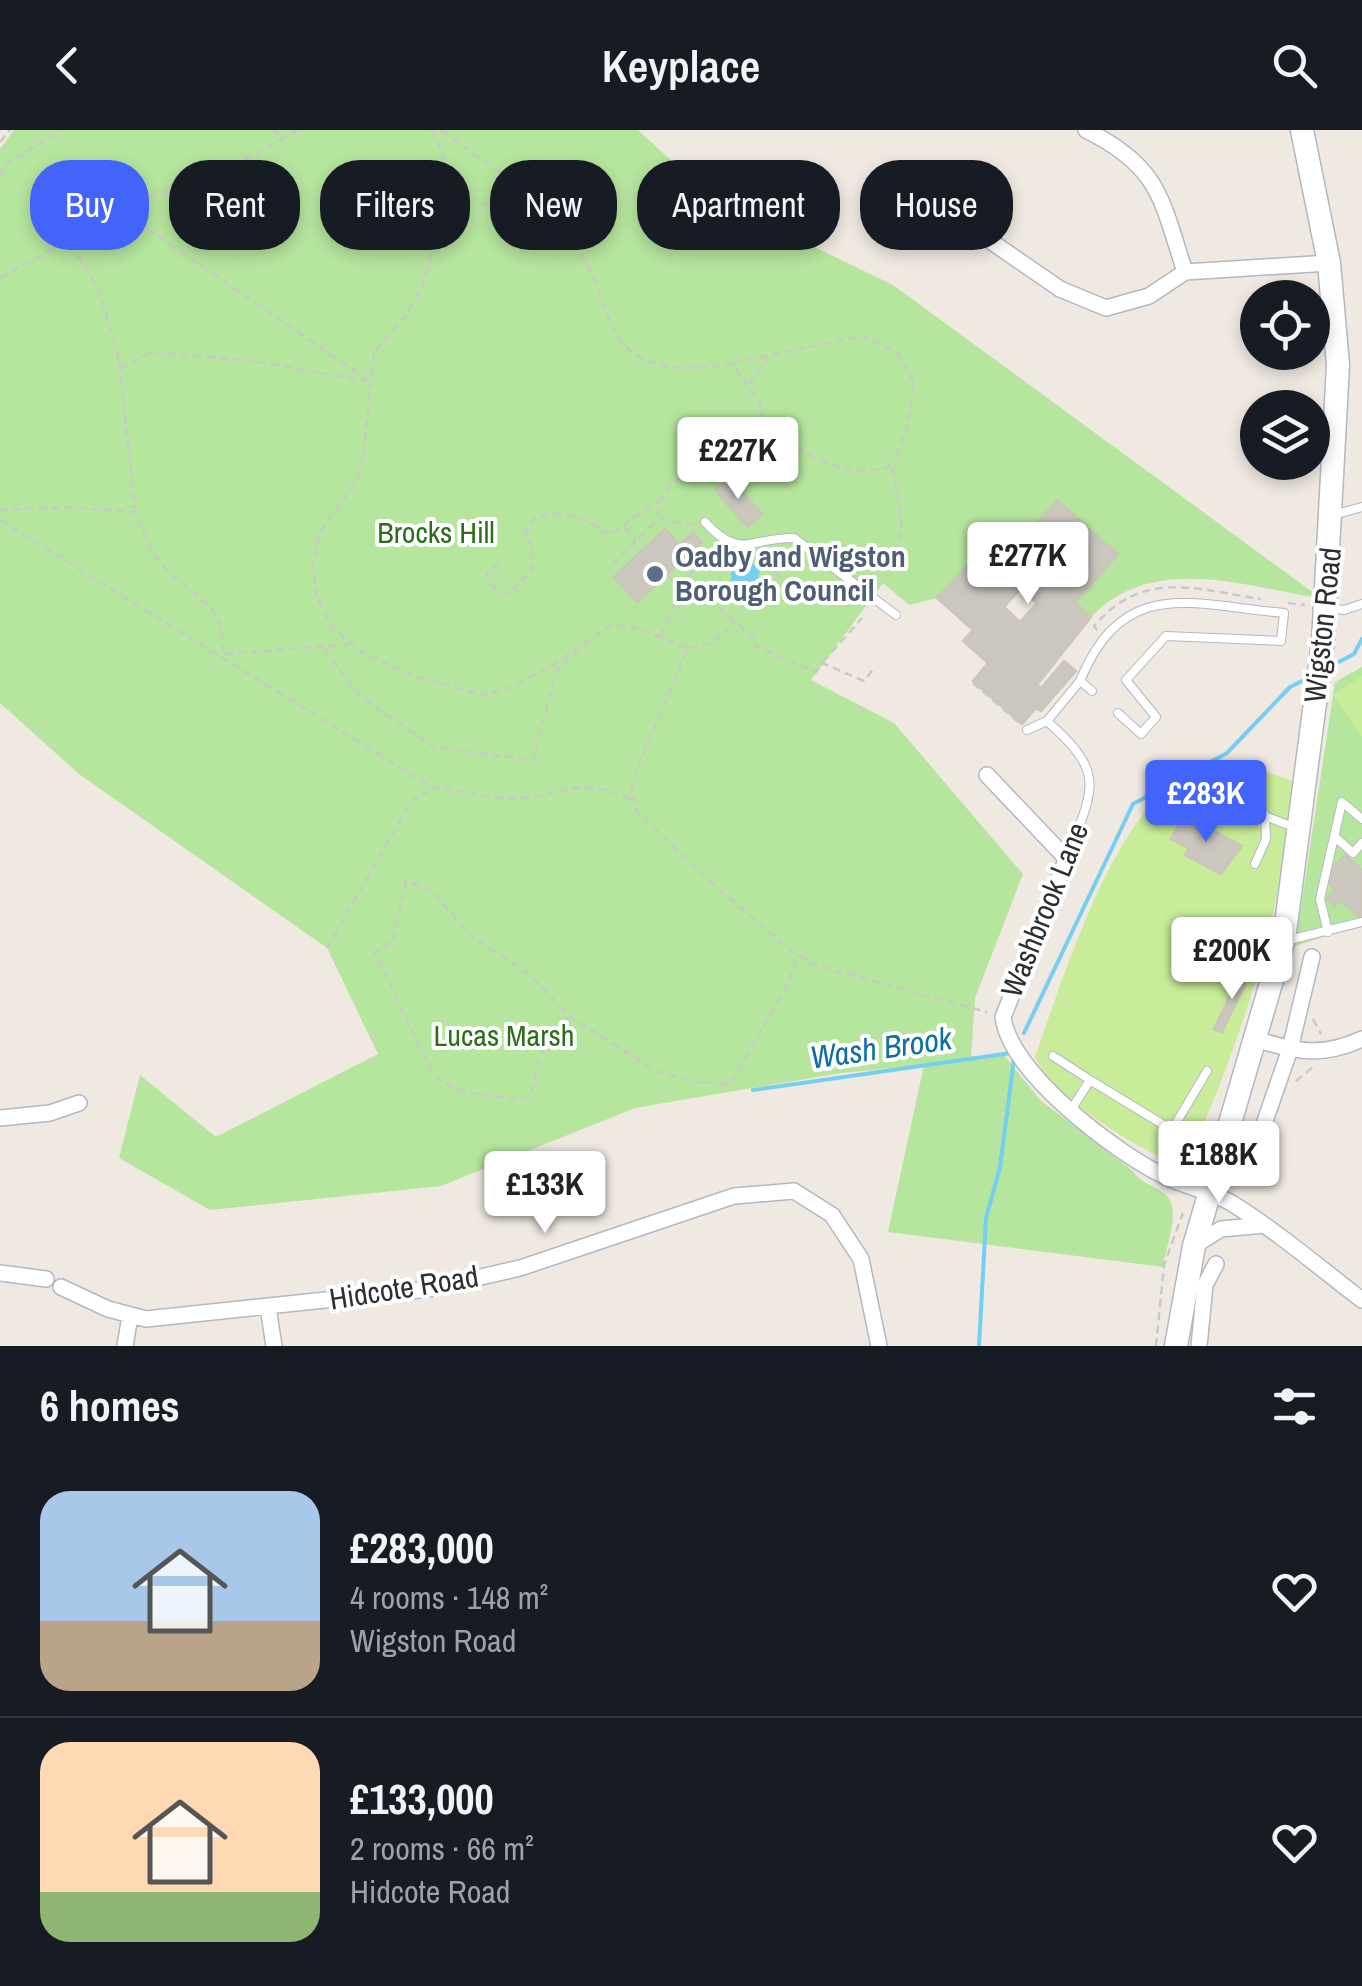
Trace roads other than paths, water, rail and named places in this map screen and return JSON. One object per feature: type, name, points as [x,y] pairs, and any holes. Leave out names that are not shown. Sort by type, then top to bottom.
[{"type":"main road","name":"Wigston Road","points":[[1176,1346],[1194,1246],[1258,1040],[1284,940],[1326,608],[1334,514],[1338,366],[1329,263],[1302,130]]},
{"type":"street","points":[[1086,130],[1144,168],[1159,192],[1185,272]]},
{"type":"street","points":[[1004,250],[1060,289],[1106,308],[1149,296],[1185,272],[1329,263]]},
{"type":"street","points":[[986,775],[1064,856]]},
{"type":"street","name":"Washbrook Lane","points":[[1064,856],[1003,1017],[1012,1045],[1071,1110],[1144,1165],[1208,1195],[1222,1197],[1264,1224],[1362,1300]]},
{"type":"street","points":[[1247,1172],[1290,1049],[1312,957]]},
{"type":"street","points":[[1258,1040],[1290,1049],[1330,1052],[1362,1038]]},
{"type":"street","points":[[0,1118],[50,1112],[79,1103]]},
{"type":"street","name":"Hidcote Road","points":[[0,1273],[54,1283],[130,1316],[162,1318],[447,1285],[520,1268],[734,1196],[794,1191],[832,1215],[861,1259],[878,1346]]},
{"type":"street","points":[[1194,1246],[1221,1229],[1264,1224]]},
{"type":"street","points":[[1198,1346],[1205,1285],[1216,1264]]},
{"type":"street","points":[[268,1307],[274,1346]]},
{"type":"street","points":[[124,1346],[130,1316]]},
{"type":"lane","points":[[1334,514],[1362,508]]},
{"type":"lane","points":[[705,522],[722,540],[752,547],[794,538],[896,615]]},
{"type":"lane","points":[[1027,730],[1046,720],[1080,681],[1090,656],[1128,614],[1154,602],[1284,613],[1281,641],[1166,636],[1126,680],[1156,718],[1141,734],[1118,712]]},
{"type":"lane","points":[[1326,608],[1344,610],[1362,604]]},
{"type":"lane","points":[[1080,681],[1092,691]]},
{"type":"lane","name":"Washbrook Lane","points":[[1046,720],[1084,759],[1092,785],[1070,850],[1064,856]]},
{"type":"lane","points":[[1216,796],[1300,830]]},
{"type":"lane","points":[[1328,932],[1320,899],[1342,802],[1362,819]]},
{"type":"lane","points":[[1255,864],[1266,839],[1265,816]]},
{"type":"lane","points":[[1334,836],[1353,853],[1362,842]]},
{"type":"lane","points":[[1284,940],[1362,922]]},
{"type":"lane","points":[[1053,1056],[1172,1130],[1208,1070]]},
{"type":"lane","points":[[1071,1110],[1090,1080]]},
{"type":"water","points":[[752,563],[760,569],[757,583],[741,601],[731,591],[731,571]]},
{"type":"waterway","name":"Wash Brook","points":[[1337,663],[1354,654],[1362,639]]},
{"type":"waterway","name":"Wash Brook","points":[[1024,1033],[1133,804],[1227,753],[1290,687],[1310,677]]},
{"type":"waterway","name":"Wash Brook","points":[[753,1090],[1011,1053]]},
{"type":"waterway","points":[[979,1346],[986,1218],[1000,1167],[1014,1059]]},
{"type":"place","name":"Oadby and Wigston Borough Council","points":[[655,574]]},
{"type":"park label","name":"Brocks Hill","points":[[436,533]]},
{"type":"park label","name":"Lucas Marsh","points":[[504,1036]]}]
